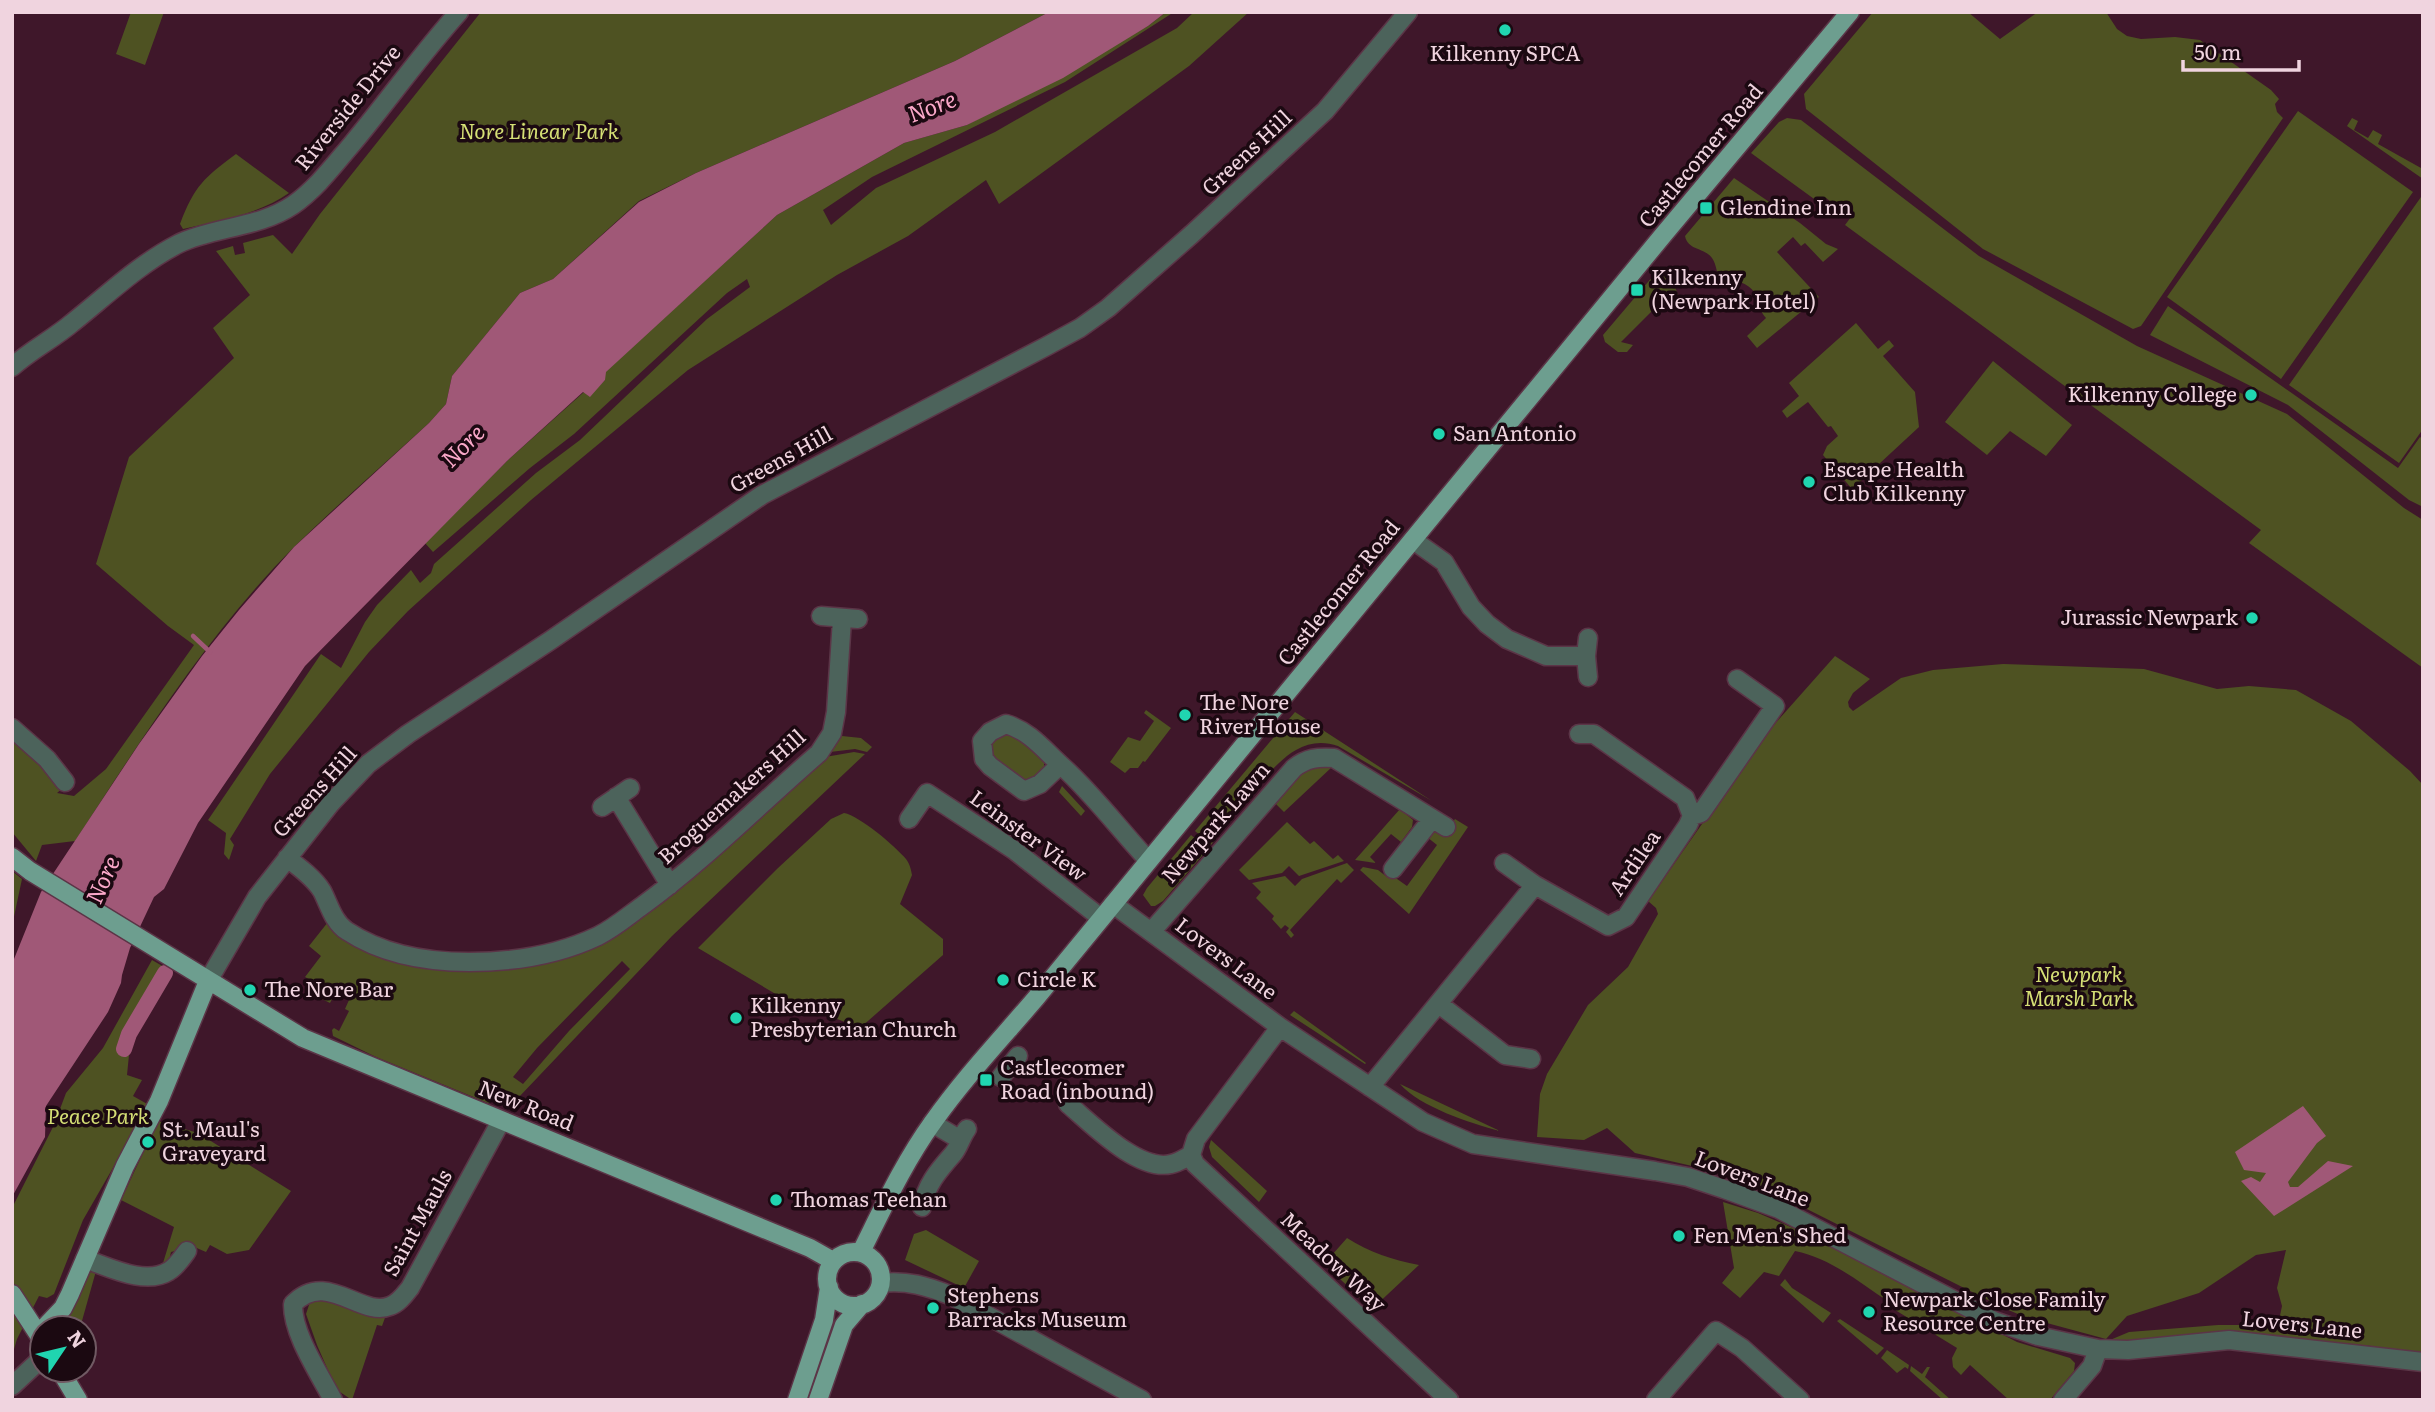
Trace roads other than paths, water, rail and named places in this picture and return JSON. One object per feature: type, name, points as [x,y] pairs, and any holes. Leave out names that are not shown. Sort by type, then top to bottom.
[{"type":"main road","name":"Castlecomer Road","points":[[861,1252],[900,1176],[932,1123],[1850,12]]},
{"type":"main road","name":"New Road","points":[[12,857],[30,871],[303,1038],[797,1243],[834,1261]]},
{"type":"main road","points":[[57,1314],[64,1308],[125,1166],[159,1101],[208,981]]},
{"type":"main road","points":[[797,1400],[824,1320],[828,1273],[834,1261],[849,1252],[861,1252],[879,1268],[881,1283],[874,1296],[862,1304],[844,1325],[818,1400]]},
{"type":"main road","points":[[828,1287],[842,1303],[855,1306],[862,1304]]},
{"type":"main road","points":[[12,1294],[28,1315]]},
{"type":"main road","points":[[68,1384],[78,1400]]},
{"type":"street","name":"Riverside Drive","points":[[12,367],[33,349],[69,326],[129,276],[179,243],[265,219],[293,205],[324,177],[421,55],[459,12]]},
{"type":"street","name":"Greens Hill","points":[[208,981],[257,897],[331,803],[368,764],[408,734],[551,640],[762,495],[1045,347],[1080,328],[1108,308],[1152,271],[1325,111],[1408,12]]},
{"type":"street","points":[[1413,540],[1444,562],[1471,607],[1507,639],[1546,656],[1586,656]]},
{"type":"street","name":"Broguemakers Hill","points":[[288,858],[321,890],[327,905],[345,930],[386,951],[424,959],[496,962],[572,947],[610,929],[670,884],[818,753],[832,733],[850,619],[821,615]]},
{"type":"street","points":[[1588,638],[1588,677]]},
{"type":"street","name":"Ardilea","points":[[1504,863],[1535,885],[1601,923],[1608,926],[1626,917],[1692,816],[1701,813],[1775,706],[1737,679]]},
{"type":"street","points":[[12,728],[47,759],[65,782]]},
{"type":"street","points":[[1579,734],[1594,734],[1685,798],[1692,816]]},
{"type":"street","name":"Newpark Lawn","points":[[1151,932],[1294,768],[1305,760],[1334,758],[1439,823],[1393,869]]},
{"type":"street","points":[[1063,767],[1080,781],[1148,860]]},
{"type":"street","name":"Leinster View","points":[[909,819],[927,793],[1107,911]]},
{"type":"street","name":"Broguemakers Hill","points":[[616,797],[670,884]]},
{"type":"street","points":[[1370,1087],[1535,885]]},
{"type":"street","name":"Lovers Lane","points":[[1107,911],[1151,932],[1280,1027],[1423,1122],[1473,1144],[1655,1171],[1688,1177],[1724,1189],[1779,1209],[1994,1321],[2038,1336],[2098,1349],[2128,1350],[2229,1340],[2423,1362]]},
{"type":"street","points":[[1439,1004],[1505,1055],[1531,1059]]},
{"type":"street","points":[[1068,1104],[1133,1157],[1152,1164],[1170,1165],[1191,1155],[1196,1139],[1280,1027]]},
{"type":"street","points":[[989,1053],[1009,1067]]},
{"type":"street","name":"Saint Mauls","points":[[333,1400],[298,1330],[293,1304],[301,1295],[313,1290],[379,1308],[390,1307],[401,1299],[501,1121]]},
{"type":"street","points":[[922,1208],[927,1188],[934,1175],[954,1153],[963,1134],[932,1123]]},
{"type":"street","name":"Meadow Way","points":[[1191,1155],[1204,1174],[1449,1400]]},
{"type":"street","points":[[85,1259],[123,1272],[153,1278],[170,1271],[187,1251]]},
{"type":"street","points":[[881,1283],[901,1281],[926,1285],[952,1296],[1142,1400]]},
{"type":"street","points":[[1656,1400],[1716,1331],[1742,1348],[1800,1400]]},
{"type":"street","points":[[2063,1400],[2092,1366],[2098,1349]]},
{"type":"street","points":[[12,1386],[28,1371]]},
{"type":"water","name":"Nore","points":[[1049,12],[1166,12],[1063,78],[967,125],[904,143],[777,215],[606,372],[605,380],[590,397],[583,392],[507,461],[305,666],[198,823],[164,889],[154,897],[130,948],[121,983],[108,1012],[46,1106],[45,1137],[12,1197],[12,964],[41,892],[139,744],[202,656],[294,547],[429,423],[446,404],[452,376],[520,293],[553,279],[639,202],[696,173],[955,61]]},
{"type":"water","points":[[2303,1106],[2326,1136],[2317,1143],[2288,1182],[2290,1187],[2298,1187],[2328,1161],[2353,1166],[2274,1216],[2241,1181],[2251,1177],[2260,1182],[2266,1173],[2244,1170],[2235,1152]]},
{"type":"waterway","points":[[193,636],[210,652]]},
{"type":"waterway","points":[[124,1049],[129,1034],[165,973]]},
{"type":"place","name":"Kilkenny SPCA","points":[[1505,30]]},
{"type":"place","name":"Glendine Inn","points":[[1706,208]]},
{"type":"place","name":"Kilkenny (Newpark Hotel)","points":[[1637,290]]},
{"type":"place","name":"Kilkenny College","points":[[2251,395]]},
{"type":"place","name":"San Antonio","points":[[1439,434]]},
{"type":"place","name":"Escape Health Club Kilkenny","points":[[1809,482]]},
{"type":"place","name":"Jurassic Newpark","points":[[2252,618]]},
{"type":"place","name":"The Nore River House","points":[[1185,715]]},
{"type":"place","name":"Circle K","points":[[1003,980]]},
{"type":"place","name":"The Nore Bar","points":[[250,990]]},
{"type":"place","name":"Kilkenny Presbyterian Church","points":[[736,1018]]},
{"type":"place","name":"Castlecomer Road (inbound)","points":[[986,1080]]},
{"type":"place","name":"St. Maul's Graveyard","points":[[148,1142]]},
{"type":"place","name":"Thomas Teehan","points":[[776,1200]]},
{"type":"place","name":"Fen Men's Shed","points":[[1679,1236]]},
{"type":"place","name":"Stephens Barracks Museum","points":[[933,1308]]},
{"type":"place","name":"Newpark Close Family Resource Centre","points":[[1869,1312]]},
{"type":"park label","name":"Nore Linear Park","points":[[539,132]]},
{"type":"park label","name":"Newpark Marsh Park","points":[[2079,987]]},
{"type":"park label","name":"Peace Park","points":[[98,1117]]}]
